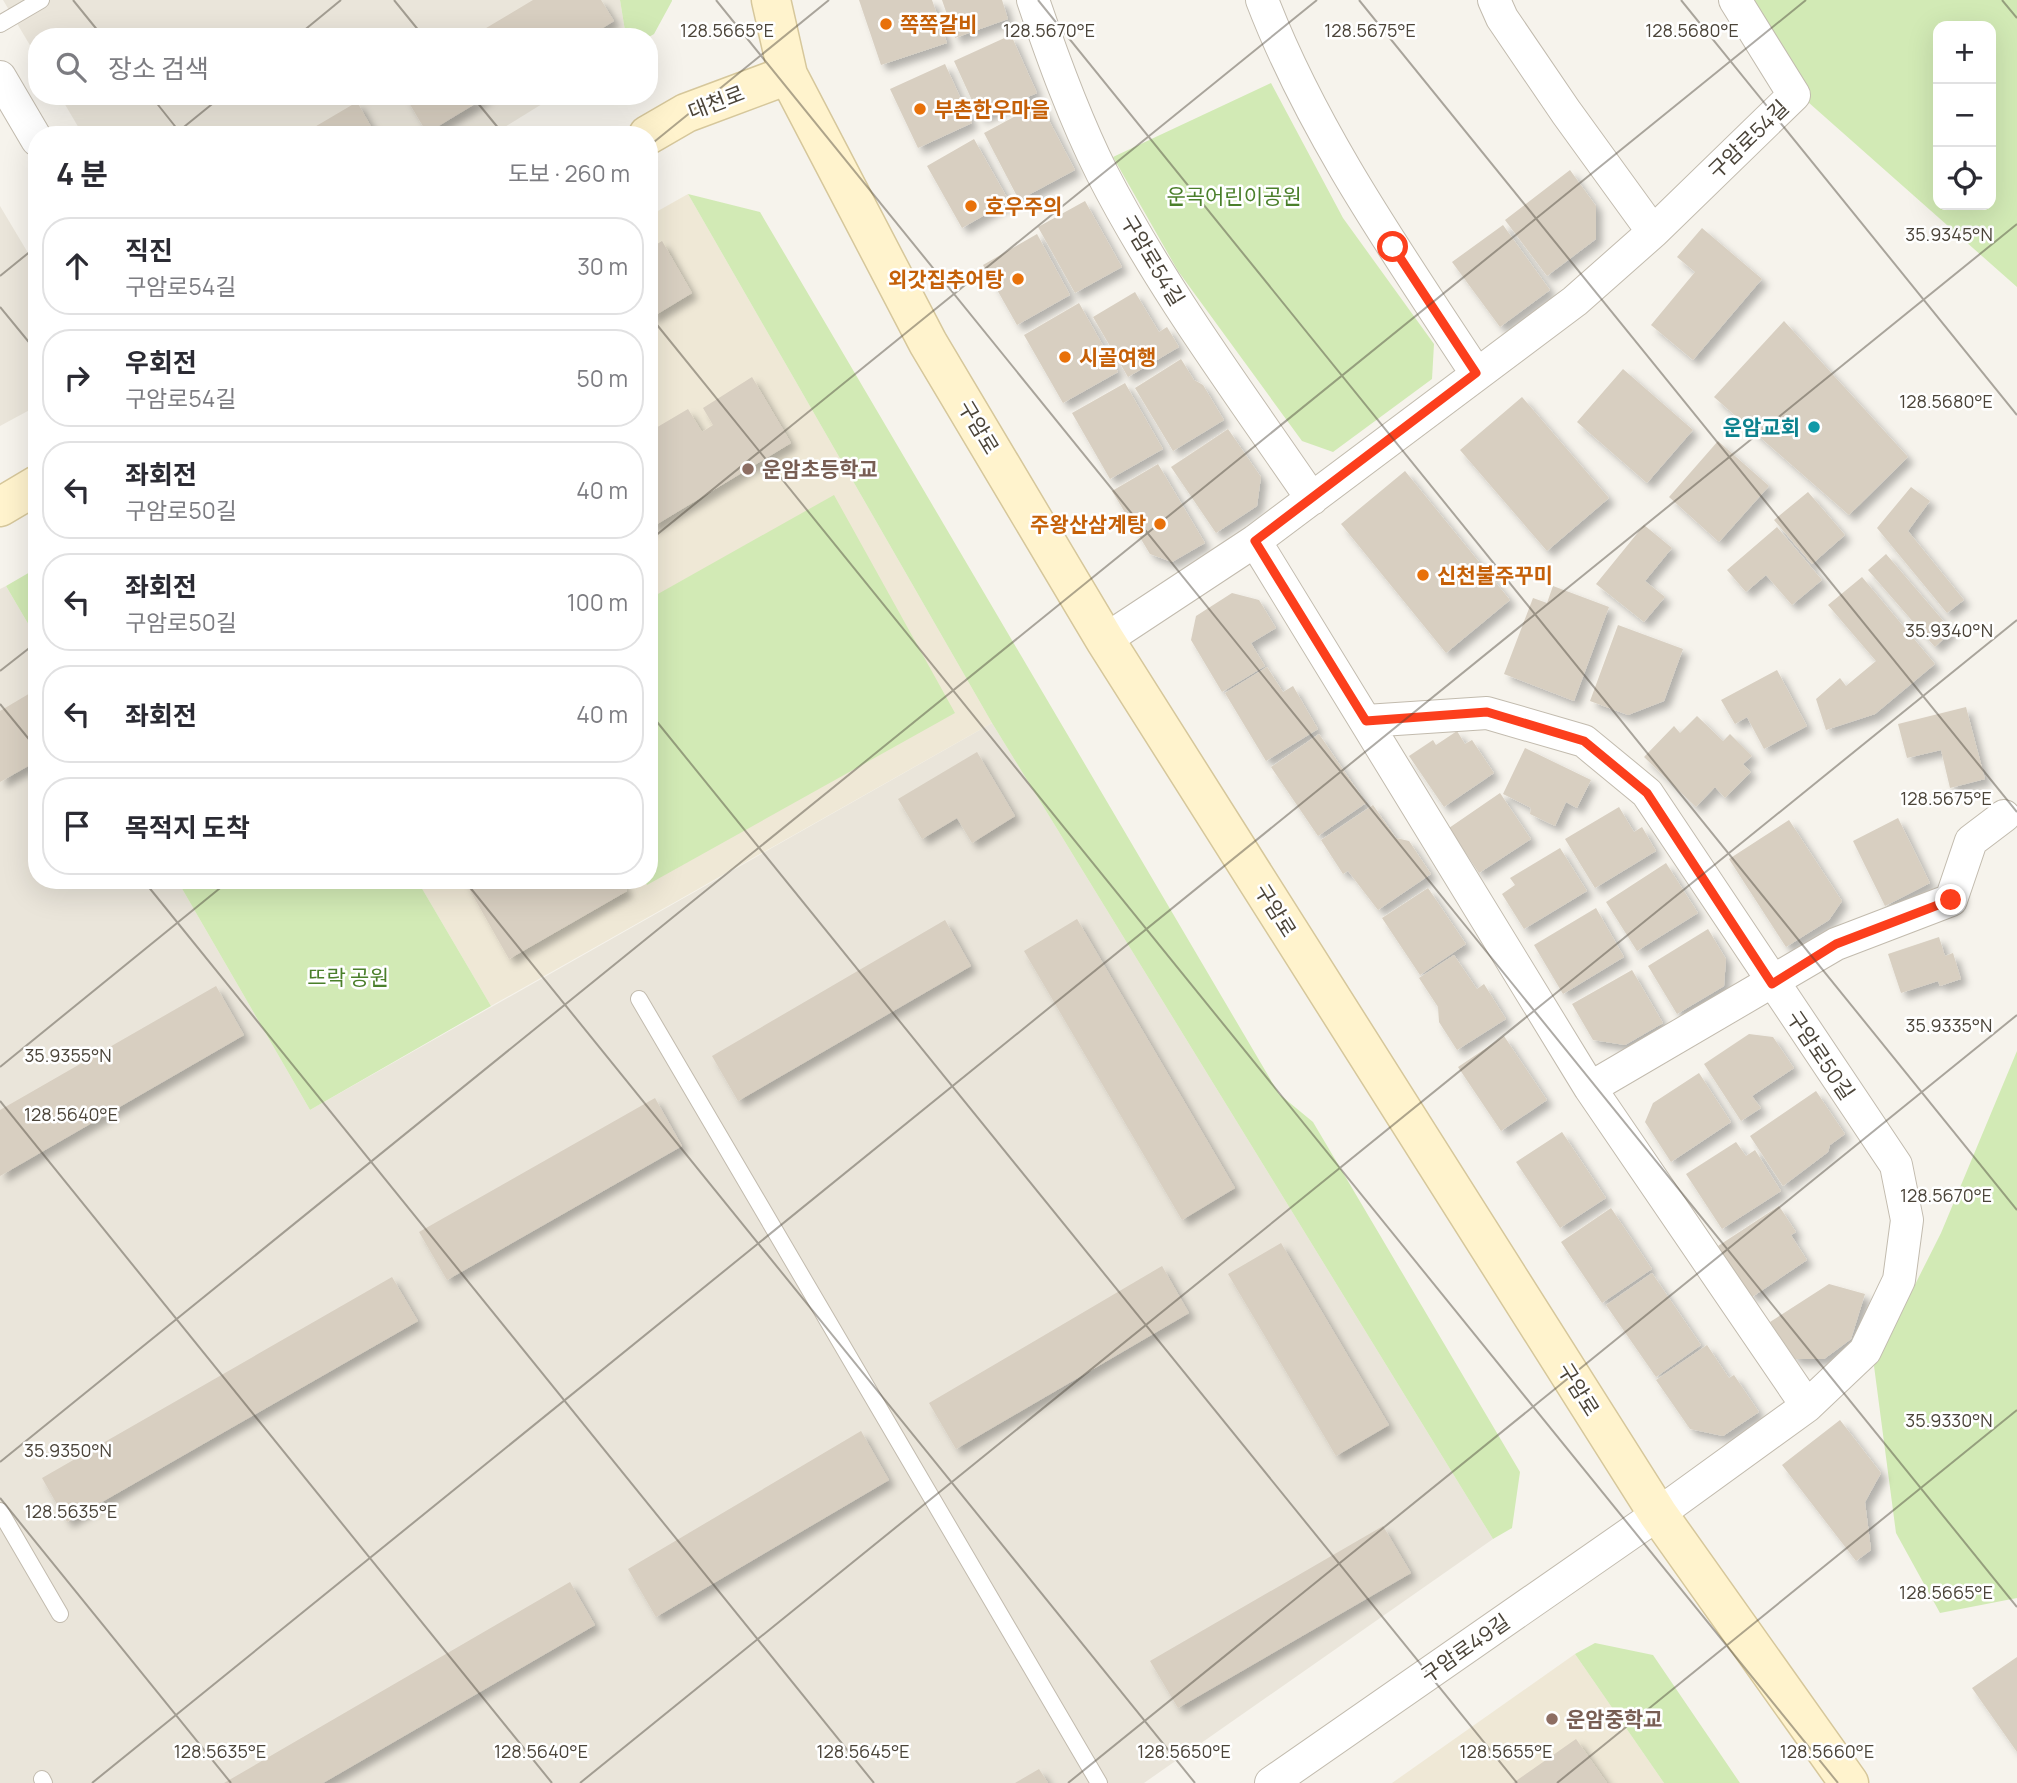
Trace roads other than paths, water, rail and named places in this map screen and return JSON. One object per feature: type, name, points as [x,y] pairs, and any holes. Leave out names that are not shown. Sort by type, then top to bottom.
[{"type":"main road","name":"구암로","points":[[771,0],[788,75],[929,343],[1105,640],[1658,1514],[1849,1783]]},
{"type":"main road","name":"대천로","points":[[658,129],[686,113],[788,75]]},
{"type":"main road","points":[[0,507],[28,490]]},
{"type":"street","name":"구암로54길","points":[[1033,0],[1055,66],[1101,171],[1151,261],[1312,499]]},
{"type":"street","points":[[1262,0],[1286,63],[1393,247],[1476,373]]},
{"type":"street","points":[[1494,0],[1502,18],[1566,112],[1653,232]]},
{"type":"street","name":"구암로54길","points":[[1105,640],[1255,541],[1575,301],[1653,232],[1794,95],[1735,0]]},
{"type":"street","points":[[0,77],[29,126]]},
{"type":"street","points":[[1255,541],[1590,1088],[1807,1406]]},
{"type":"street","name":"구암로50길","points":[[1366,721],[1487,712],[1584,741],[1647,793],[1772,984],[1896,1165],[1907,1220],[1899,1280],[1865,1352],[1807,1406],[1658,1514]]},
{"type":"street","points":[[1590,1088],[1772,984],[1836,944],[1951,900],[1971,841],[2004,816]]},
{"type":"street","name":"구암로49길","points":[[1271,1783],[1658,1514]]},
{"type":"lane","points":[[0,24],[41,0]]},
{"type":"lane","points":[[639,999],[1100,1783]]},
{"type":"lane","points":[[0,1511],[60,1614]]},
{"type":"place","name":"쪽쪽갈비","points":[[886,24]]},
{"type":"place","name":"부촌한우마을","points":[[920,109]]},
{"type":"place","name":"호우주의","points":[[971,206]]},
{"type":"place","name":"외갓집추어탕","points":[[1018,279]]},
{"type":"place","name":"시골여행","points":[[1065,357]]},
{"type":"place","name":"운암교회","points":[[1814,427]]},
{"type":"place","name":"운암초등학교","points":[[748,469]]},
{"type":"place","name":"주왕산삼계탕","points":[[1160,524]]},
{"type":"place","name":"신천불주꾸미","points":[[1423,575]]},
{"type":"place","name":"운암중학교","points":[[1552,1719]]},
{"type":"park label","name":"운곡어린이공원","points":[[1234,196]]},
{"type":"park label","name":"뜨락 공원","points":[[348,977]]}]
